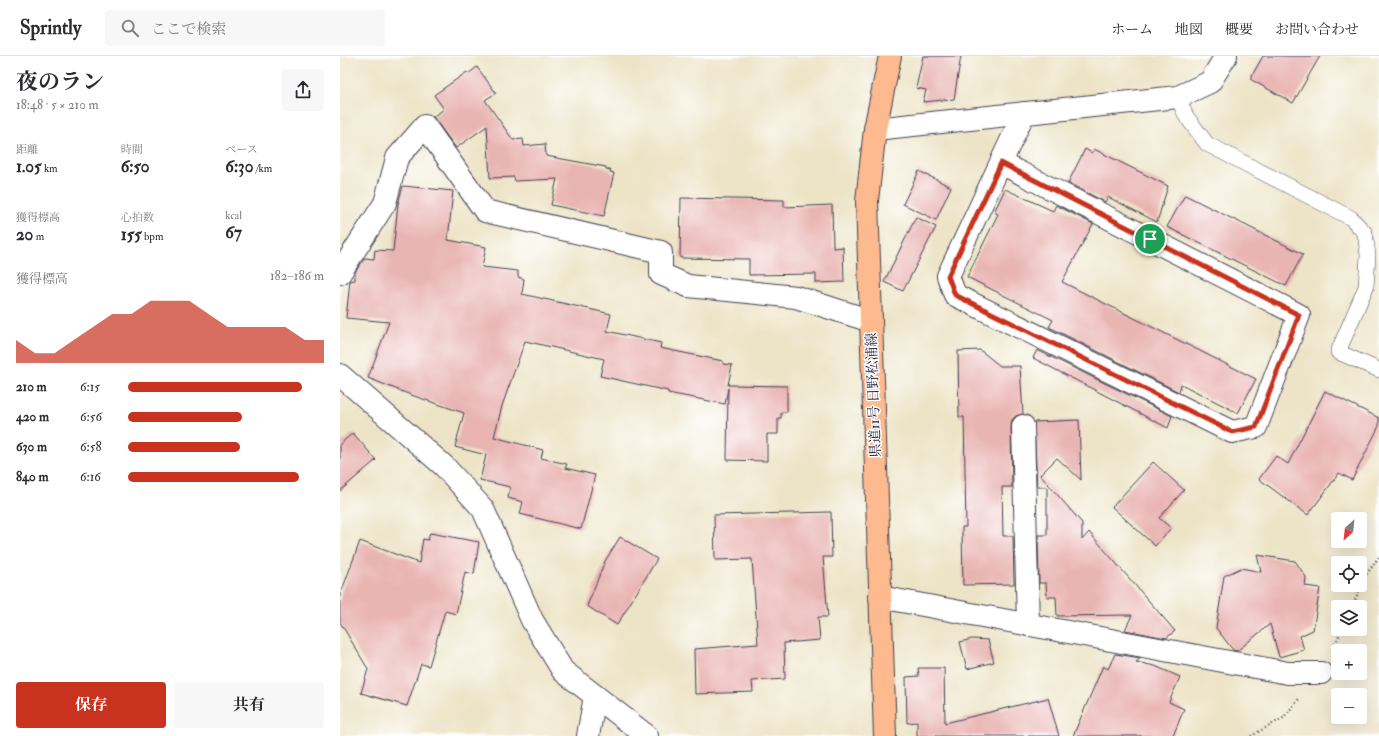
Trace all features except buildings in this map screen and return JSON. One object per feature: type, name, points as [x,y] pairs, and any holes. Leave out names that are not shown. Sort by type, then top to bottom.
[{"type":"main road","name":"県道11号 日野松浦線","points":[[885,736],[867,201],[875,129],[890,56]]},
{"type":"street","points":[[875,129],[1178,97],[1210,82],[1226,56]]},
{"type":"street","points":[[1001,163],[1299,315],[1256,427],[1232,432],[955,295],[948,276],[1024,113]]},
{"type":"street","points":[[340,273],[385,203],[397,158],[425,126],[484,211],[661,252],[661,274],[688,286],[796,297],[871,321]]},
{"type":"street","points":[[340,375],[444,466],[483,509],[532,620],[563,671],[647,736]]},
{"type":"street","points":[[1023,426],[1028,625]]},
{"type":"street","points":[[880,597],[1288,673],[1321,673]]},
{"type":"street","points":[[588,736],[595,696]]},
{"type":"lane","points":[[1178,97],[1186,116],[1207,144],[1350,218],[1365,233],[1368,255],[1366,287],[1338,352],[1379,370]]},
{"type":"path","points":[[1355,600],[1366,575],[1379,557]]},
{"type":"route","points":[[1001,163],[1150,239],[1299,315],[1256,427],[1232,432],[955,295],[948,276],[1001,163]]}]
